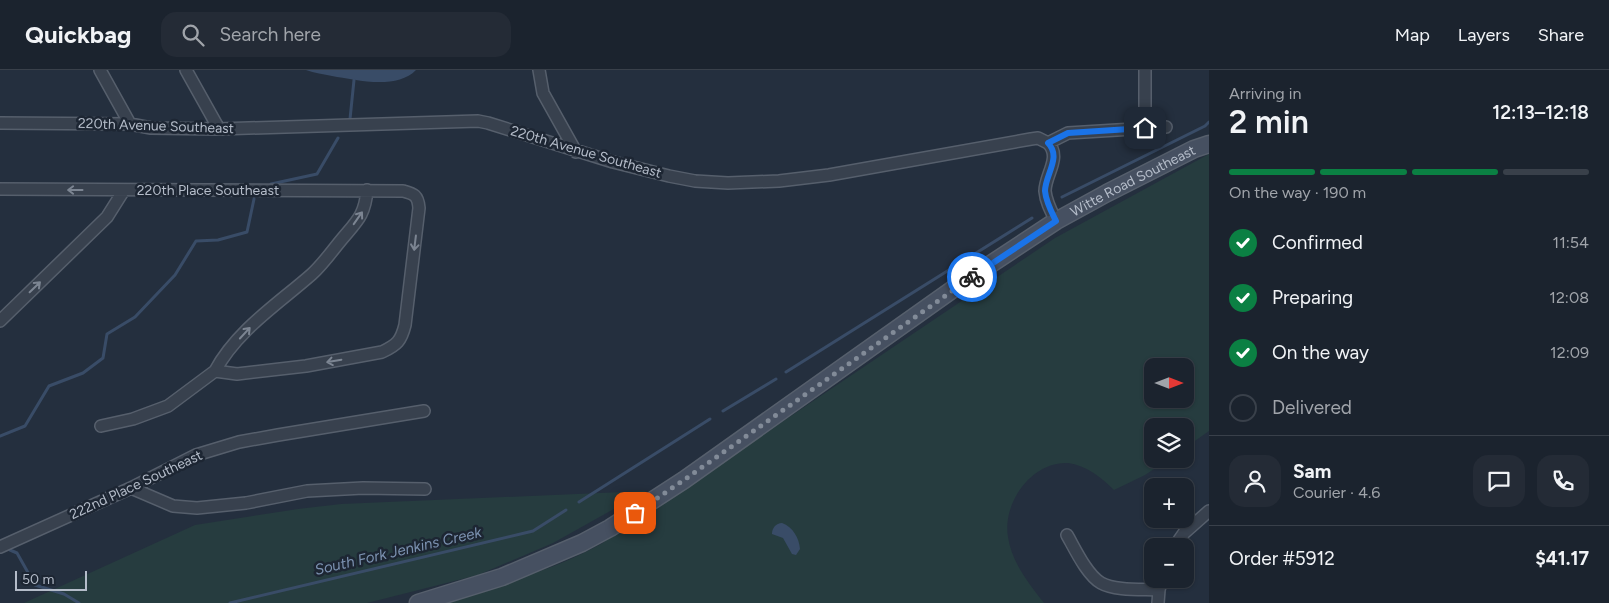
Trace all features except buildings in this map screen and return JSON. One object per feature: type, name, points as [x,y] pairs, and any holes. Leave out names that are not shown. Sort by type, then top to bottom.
[{"type":"street","points":[[100,70],[130,124]]},
{"type":"street","points":[[186,70],[219,129]]},
{"type":"street","points":[[539,70],[543,93],[576,152]]},
{"type":"street","points":[[1145,70],[1145,128]]},
{"type":"street","name":"220th Avenue Southeast","points":[[0,122],[130,124],[150,128],[219,129],[478,122],[488,123],[576,152],[669,176],[695,181],[738,183],[779,181],[829,175],[1038,138],[1048,143]]},
{"type":"street","points":[[1056,221],[1046,201],[1046,181],[1053,163],[1054,153],[1053,148],[1048,143],[1068,133],[1166,127]]},
{"type":"street","name":"Witte Road Southeast","points":[[418,603],[502,577],[582,543],[610,528],[684,480],[956,287],[1056,221],[1194,149],[1209,144]]},
{"type":"street","name":"220th Place Southeast","points":[[0,189],[403,190],[415,196],[419,208],[405,325],[399,342],[382,352],[306,366],[237,374],[215,371]]},
{"type":"street","points":[[0,321],[107,217],[124,190]]},
{"type":"street","points":[[100,426],[133,419],[168,406],[215,371],[228,351],[259,318],[319,268],[361,215],[366,203],[367,190]]},
{"type":"street","name":"222nd Place Southeast","points":[[0,547],[131,488],[196,455],[239,442],[278,434],[424,412]]},
{"type":"street","points":[[131,488],[173,506],[197,508],[246,503],[307,491],[363,488],[425,489]]},
{"type":"street","points":[[1180,538],[1209,511]]},
{"type":"street","points":[[1067,535],[1089,571],[1100,582],[1116,587],[1144,585]]},
{"type":"street","points":[[1158,603],[1160,588]]},
{"type":"green space","points":[[1209,154],[1209,431],[1194,442],[1194,418],[1144,418],[1144,468],[1156,468],[1145,475],[1114,490],[1099,477],[1081,466],[1068,463],[1055,464],[1043,469],[1022,486],[1010,511],[1007,524],[1008,537],[1017,564],[1044,603],[434,603],[540,571],[601,544],[1055,238]]},
{"type":"green space","points":[[646,491],[553,543],[478,575],[367,603],[24,603],[195,525],[341,504]]},
{"type":"water","points":[[306,70],[416,70],[398,80],[376,82],[342,78]]},
{"type":"water","points":[[782,523],[789,527],[797,537],[800,549],[796,555],[792,554],[783,538],[772,534],[775,526]]},
{"type":"waterway","name":"South Fork Jenkins Creek","points":[[350,119],[354,80]]},
{"type":"waterway","name":"South Fork Jenkins Creek","points":[[1062,197],[1205,126],[1209,122]]},
{"type":"waterway","name":"South Fork Jenkins Creek","points":[[271,184],[317,174],[338,138]]},
{"type":"waterway","name":"South Fork Jenkins Creek","points":[[0,436],[25,426],[49,386],[83,373],[103,358],[107,334],[135,317],[175,275],[196,241],[218,240],[247,232],[254,199]]},
{"type":"waterway","name":"South Fork Jenkins Creek","points":[[786,372],[1032,218]]},
{"type":"waterway","name":"South Fork Jenkins Creek","points":[[723,411],[776,379]]},
{"type":"waterway","name":"South Fork Jenkins Creek","points":[[579,502],[710,419]]},
{"type":"waterway","name":"South Fork Jenkins Creek","points":[[230,603],[533,531],[566,510]]},
{"type":"waterway","name":"South Fork Jenkins Creek","points":[[10,550],[17,553],[35,585],[64,594],[79,603]]},
{"type":"way so far","points":[[635,513],[972,277]]},
{"type":"route","points":[[972,277],[1056,221],[1046,201],[1045,187],[1053,163],[1054,153],[1053,148],[1048,143],[1068,133],[1145,128]]}]
